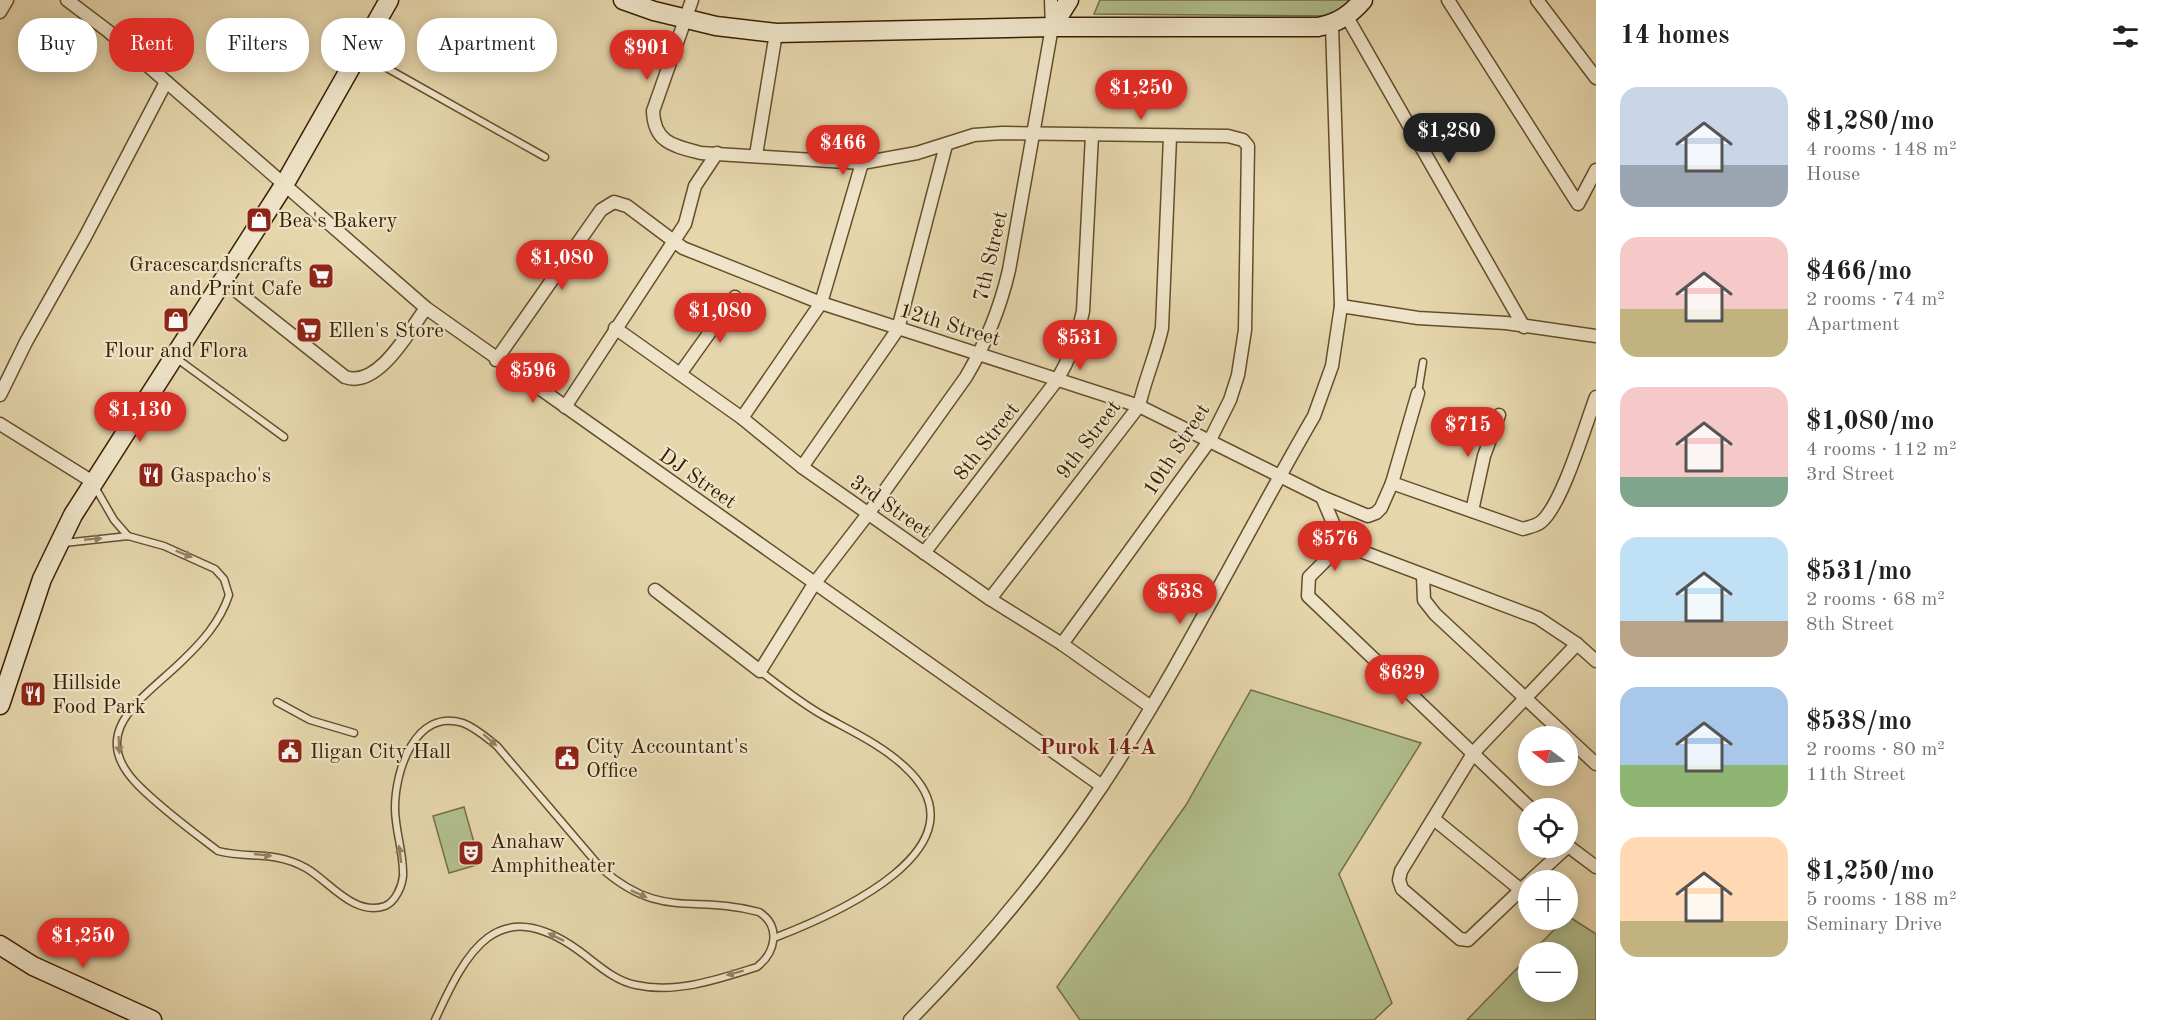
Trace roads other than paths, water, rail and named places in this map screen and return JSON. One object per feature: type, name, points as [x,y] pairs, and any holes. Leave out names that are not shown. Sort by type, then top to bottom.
[{"type":"main road","points":[[379,18],[389,0]]},
{"type":"main road","points":[[623,0],[684,19],[716,26],[776,33],[1052,27],[1302,28],[1339,21],[1363,0]]},
{"type":"main road","points":[[1052,27],[1069,0]]},
{"type":"main road","points":[[0,705],[28,618],[58,544],[93,482],[284,185],[348,72]]},
{"type":"main road","points":[[0,945],[33,966],[152,1020]]},
{"type":"street","points":[[0,12],[7,0]]},
{"type":"street","name":"DJ Street","points":[[67,0],[108,32],[426,308],[496,360],[1102,786]]},
{"type":"street","points":[[692,0],[653,111],[654,126],[662,138],[675,146],[701,153],[862,162],[890,160],[974,135],[1170,136]]},
{"type":"street","name":"7th Street","points":[[760,671],[814,584],[868,514],[980,353],[1002,302],[1052,27],[1051,0]]},
{"type":"street","points":[[1448,0],[1578,204],[1596,170]]},
{"type":"street","points":[[1537,0],[1596,78]]},
{"type":"street","points":[[910,1020],[956,971],[1034,878],[1102,786],[1151,707],[1314,416],[1332,366],[1341,306],[1339,21]]},
{"type":"street","points":[[1339,21],[1524,327]]},
{"type":"street","points":[[756,155],[776,33]]},
{"type":"street","points":[[0,395],[26,342],[85,237],[166,82]]},
{"type":"street","name":"8th Street","points":[[924,553],[1057,380],[1078,337],[1083,311],[1092,135]]},
{"type":"street","name":"10th Street","points":[[1062,644],[1210,440],[1230,400],[1243,351],[1248,155],[1244,140],[1227,136],[1170,136]]},
{"type":"street","name":"9th Street","points":[[990,599],[1138,406],[1144,383],[1155,359],[1162,328],[1170,136]]},
{"type":"street","points":[[802,467],[898,329],[946,145]]},
{"type":"street","points":[[565,407],[615,328],[686,224],[695,186],[717,153]]},
{"type":"street","points":[[742,418],[821,303],[862,162]]},
{"type":"street","name":"12th Street","points":[[496,360],[601,210],[614,202],[627,206],[674,243],[821,303],[1138,406],[1322,497],[1368,516],[1381,508],[1392,483]]},
{"type":"street","points":[[224,281],[321,359],[345,377],[355,381],[363,379],[384,365],[426,308]]},
{"type":"street","points":[[680,374],[735,297]]},
{"type":"street","points":[[1341,306],[1418,318],[1506,323],[1596,336]]},
{"type":"street","name":"3rd Street","points":[[615,328],[742,418],[802,467],[868,514],[990,599],[1062,644],[1151,707]]},
{"type":"street","points":[[1418,393],[1392,483],[1523,529],[1539,523],[1550,513],[1596,397]]},
{"type":"street","points":[[1472,511],[1484,456],[1499,415]]},
{"type":"street","points":[[0,424],[93,482]]},
{"type":"street","points":[[1322,497],[1342,544],[1538,618],[1577,644],[1596,661]]},
{"type":"street","points":[[1342,544],[1309,577],[1308,596],[1520,798]]},
{"type":"street","points":[[1424,576],[1424,600],[1435,614],[1555,726]]},
{"type":"street","points":[[655,590],[760,671]]},
{"type":"street","points":[[1518,893],[1476,935],[1468,940],[1460,939],[1402,889],[1399,880],[1401,871],[1435,820],[1474,752],[1577,644]]},
{"type":"street","points":[[1578,747],[1596,764]]},
{"type":"street","points":[[1435,820],[1518,878]]},
{"type":"street","points":[[1578,855],[1596,867]]},
{"type":"street","points":[[1542,870],[1555,858]]},
{"type":"lane","points":[[393,72],[545,157]]},
{"type":"lane","points":[[174,357],[284,437]]},
{"type":"lane","points":[[1418,393],[1423,362]]},
{"type":"lane","points":[[93,482],[103,503],[128,536]]},
{"type":"lane","points":[[58,544],[128,536],[164,546],[203,562],[225,579],[229,595],[214,626],[179,664],[131,708],[121,722],[117,740],[122,762],[139,786],[218,851],[234,855],[269,854],[288,860],[306,868],[358,905],[374,908],[387,905],[398,893],[403,877],[395,808],[397,782],[404,759],[416,738],[437,722],[452,721],[480,732],[497,746],[601,868],[621,885],[641,897],[663,902],[759,912],[767,917],[773,928],[772,948],[767,959],[758,967],[687,986],[657,988],[634,985],[615,977],[557,936],[537,929],[498,930],[481,941],[466,957],[435,1020]]},
{"type":"lane","points":[[760,671],[790,694],[874,744],[904,765],[920,782],[931,803],[932,821],[915,855],[900,869],[845,907],[774,938]]},
{"type":"lane","points":[[276,702],[310,720],[354,733]]},
{"type":"place","name":"Bea's Bakery","points":[[259,220]]},
{"type":"place","name":"Gracescardsncrafts and Print Cafe","points":[[321,276]]},
{"type":"place","name":"Flour and Flora","points":[[176,320]]},
{"type":"place","name":"Ellen's Store","points":[[309,330]]},
{"type":"place","name":"Gaspacho's","points":[[151,475]]},
{"type":"place","name":"Hillside Food Park","points":[[33,694]]},
{"type":"place","name":"Iligan City Hall","points":[[290,751]]},
{"type":"place","name":"City Accountant's Office","points":[[567,758]]},
{"type":"place","name":"Anahaw Amphitheater","points":[[471,853]]},
{"type":"district","name":"Purok 14-A","points":[[1098,746]]}]
